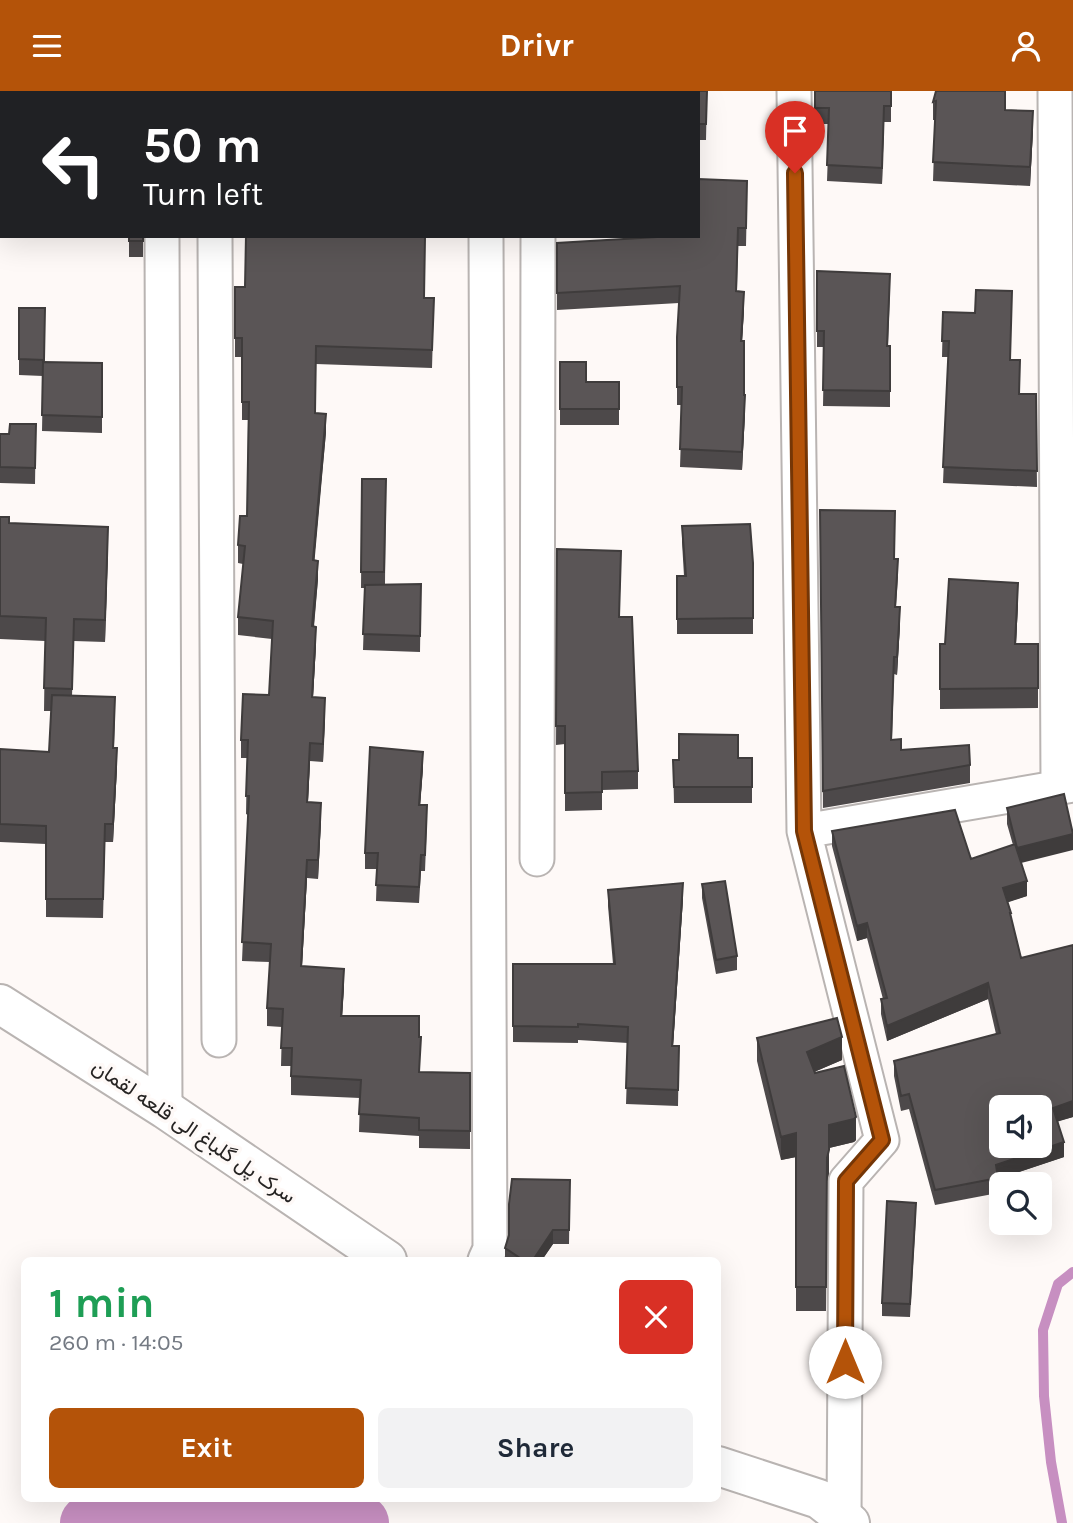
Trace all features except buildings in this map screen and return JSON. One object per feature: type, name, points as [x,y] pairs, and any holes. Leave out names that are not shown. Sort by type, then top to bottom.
[{"type":"street","points":[[794,91],[804,831],[882,1140],[846,1181],[847,1520]]},
{"type":"street","points":[[804,831],[1066,786],[1065,536],[1055,91]]},
{"type":"street","points":[[162,238],[165,1109]]},
{"type":"street","points":[[215,238],[219,1040]]},
{"type":"street","points":[[486,238],[490,1249],[486,1257]]},
{"type":"street","points":[[537,859],[538,238]]},
{"type":"street","name":"سرک پل گلباغ الی قلعه لقمان","points":[[0,1003],[165,1109],[383,1257]]},
{"type":"street","points":[[721,1466],[819,1499],[847,1520]]},
{"type":"waterway","points":[[1062,1523],[1051,1462],[1044,1396],[1043,1330],[1058,1284],[1073,1272]]},
{"type":"waterway","points":[[88,1523],[153,1510],[280,1510],[361,1523]]},
{"type":"route","points":[[795,173],[804,831],[882,1140],[846,1181],[845,1362]]}]
